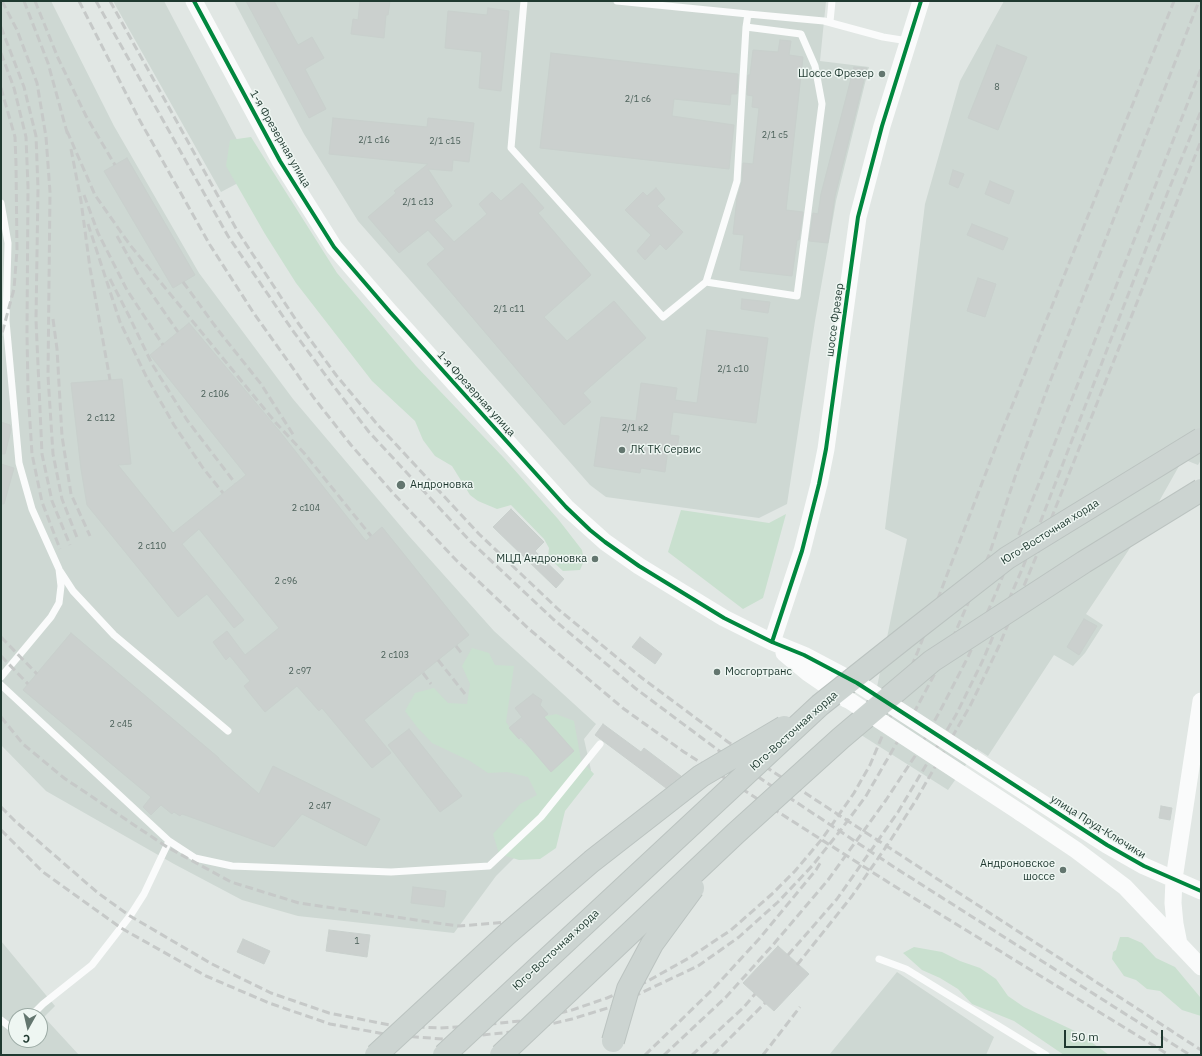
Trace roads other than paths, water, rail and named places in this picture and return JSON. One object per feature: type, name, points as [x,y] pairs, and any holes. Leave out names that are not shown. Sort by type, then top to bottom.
[{"type":"main road","name":"Юго-Восточная хорда","points":[[444,1055],[820,706],[1007,558],[1201,439]]},
{"type":"main road","points":[[501,1055],[736,833],[841,738],[932,661],[1084,562],[1201,490]]},
{"type":"main road","points":[[376,1055],[506,935],[592,861],[701,776],[820,706]]},
{"type":"main road","points":[[613,1041],[628,989],[652,944],[736,833]]},
{"type":"street","name":"1-я Фрезерная улица","points":[[194,1],[280,161],[334,247],[400,324],[566,507],[605,542],[645,570],[724,618],[772,642],[804,655],[857,683]]},
{"type":"street","name":"шоссе Фрезер","points":[[772,642],[802,551],[814,508],[826,450],[858,217],[882,126],[921,1]]},
{"type":"street","name":"1-я Фрезерная улица","points":[[772,642],[808,673],[1076,850],[1125,887],[1179,944]]},
{"type":"street","name":"улица Пруд-Ключики","points":[[857,683],[1107,845],[1144,866],[1201,890]]},
{"type":"street","points":[[1201,701],[1174,879],[1174,917],[1179,944],[1201,968]]},
{"type":"lane","points":[[524,1],[512,148],[663,317],[706,282],[737,181],[748,14]]},
{"type":"lane","points":[[617,1],[830,22],[883,37],[908,41]]},
{"type":"lane","points":[[830,22],[832,1]]},
{"type":"lane","points":[[706,282],[797,296],[822,104],[815,66],[801,34],[746,27]]},
{"type":"lane","points":[[1,203],[8,243],[6,321],[19,463],[32,510],[59,569],[73,591],[114,634],[228,731]]},
{"type":"lane","points":[[1,677],[51,617],[59,602],[61,586],[59,569]]},
{"type":"lane","points":[[1,685],[168,841],[195,858],[232,866],[391,872],[489,866],[541,817],[600,744]]},
{"type":"lane","points":[[38,1008],[92,965],[130,916],[140,900],[168,841]]},
{"type":"lane","points":[[879,959],[906,969],[1046,1055]]},
{"type":"railway","points":[[2,1],[17,30],[37,83],[46,137],[50,192],[48,376],[53,454],[62,499],[78,540]]},
{"type":"railway","points":[[24,1],[48,63],[68,136]]},
{"type":"railway","points":[[35,1],[58,58],[86,116],[115,165]]},
{"type":"railway","points":[[79,1],[139,119],[210,245],[253,312],[314,398],[351,445],[393,493],[456,560],[529,629],[624,709],[684,752],[891,884],[1169,1055]]},
{"type":"railway","points":[[96,1],[228,236],[293,331],[369,432],[470,541],[553,619],[635,688],[722,753],[897,869],[1190,1055]]},
{"type":"railway","points":[[110,1],[238,232],[298,323],[336,375],[377,424],[479,534],[559,610],[642,678],[728,742],[1201,1050]]},
{"type":"railway","points":[[1,807],[98,893],[130,916],[212,964],[271,993],[329,1013],[395,1026],[440,1028],[473,1026],[520,1021],[569,1011],[607,998],[646,982],[689,958],[731,930],[772,894],[795,871],[822,839],[854,793],[870,765],[918,651],[998,441],[1174,1]]},
{"type":"railway","points":[[1,830],[43,872],[121,928],[206,976],[269,1003],[330,1024],[390,1035],[443,1039],[521,1031],[572,1019],[611,1007],[698,966],[739,937],[778,902],[812,866],[840,831],[866,796],[910,720],[948,649],[989,555],[1016,474],[1049,384],[1199,1]]},
{"type":"railway","points":[[1,27],[24,87],[36,136],[38,188],[36,320],[42,454],[52,501],[70,545]]},
{"type":"railway","points":[[1,53],[14,88],[26,137],[28,187],[28,391],[32,454],[42,502],[60,549]]},
{"type":"railway","points":[[664,1055],[726,997],[828,880],[886,800],[915,756],[940,711],[968,657],[998,588],[1201,69]]},
{"type":"railway","points":[[1,88],[15,137],[17,250],[14,289],[1,337]]},
{"type":"railway","points":[[788,955],[837,899],[898,812],[956,715],[982,662],[1023,567],[1169,189],[1201,111]]},
{"type":"railway","points":[[67,131],[95,195],[130,245],[276,423],[304,453],[371,536]]},
{"type":"railway","points":[[797,965],[852,896],[890,841],[916,800],[970,706],[999,646],[1038,552],[1201,141]]},
{"type":"railway","points":[[71,149],[81,201],[90,268],[110,380]]},
{"type":"railway","points":[[84,195],[98,233],[127,290],[163,345]]},
{"type":"railway","points":[[88,224],[120,322],[146,376],[174,425],[203,468],[223,493]]},
{"type":"railway","points":[[117,236],[138,274],[178,332]]},
{"type":"railway","points":[[110,279],[152,364],[187,420],[235,483]]},
{"type":"railway","points":[[183,282],[218,330],[261,384],[294,436]]},
{"type":"railway","points":[[53,319],[57,349],[62,436],[71,494],[90,536]]},
{"type":"railway","points":[[1,637],[37,674]]},
{"type":"railway","points":[[456,646],[463,655]]},
{"type":"railway","points":[[1,656],[28,684]]},
{"type":"railway","points":[[438,660],[465,694]]},
{"type":"railway","points":[[423,673],[431,684]]},
{"type":"railway","points":[[1,717],[23,744],[64,778],[167,847],[231,882],[299,903],[444,924],[459,926],[508,922]]},
{"type":"railway","points":[[645,1055],[714,988],[759,939],[816,870],[822,860]]},
{"type":"railway","points":[[692,1055],[744,1007],[755,994]]},
{"type":"railway","points":[[713,1055],[765,1003]]},
{"type":"railway","points":[[763,1055],[800,1007]]},
{"type":"place","name":"Шоссе Фрезер","points":[[882,74]]},
{"type":"place","name":"ЛК ТК Сервис","points":[[622,450]]},
{"type":"place","name":"Андроновка","points":[[401,485]]},
{"type":"place","name":"МЦД Андроновка","points":[[595,559]]},
{"type":"place","name":"Мосгортранс","points":[[717,672]]},
{"type":"place","name":"Андроновское шоссе","points":[[1063,870]]}]
